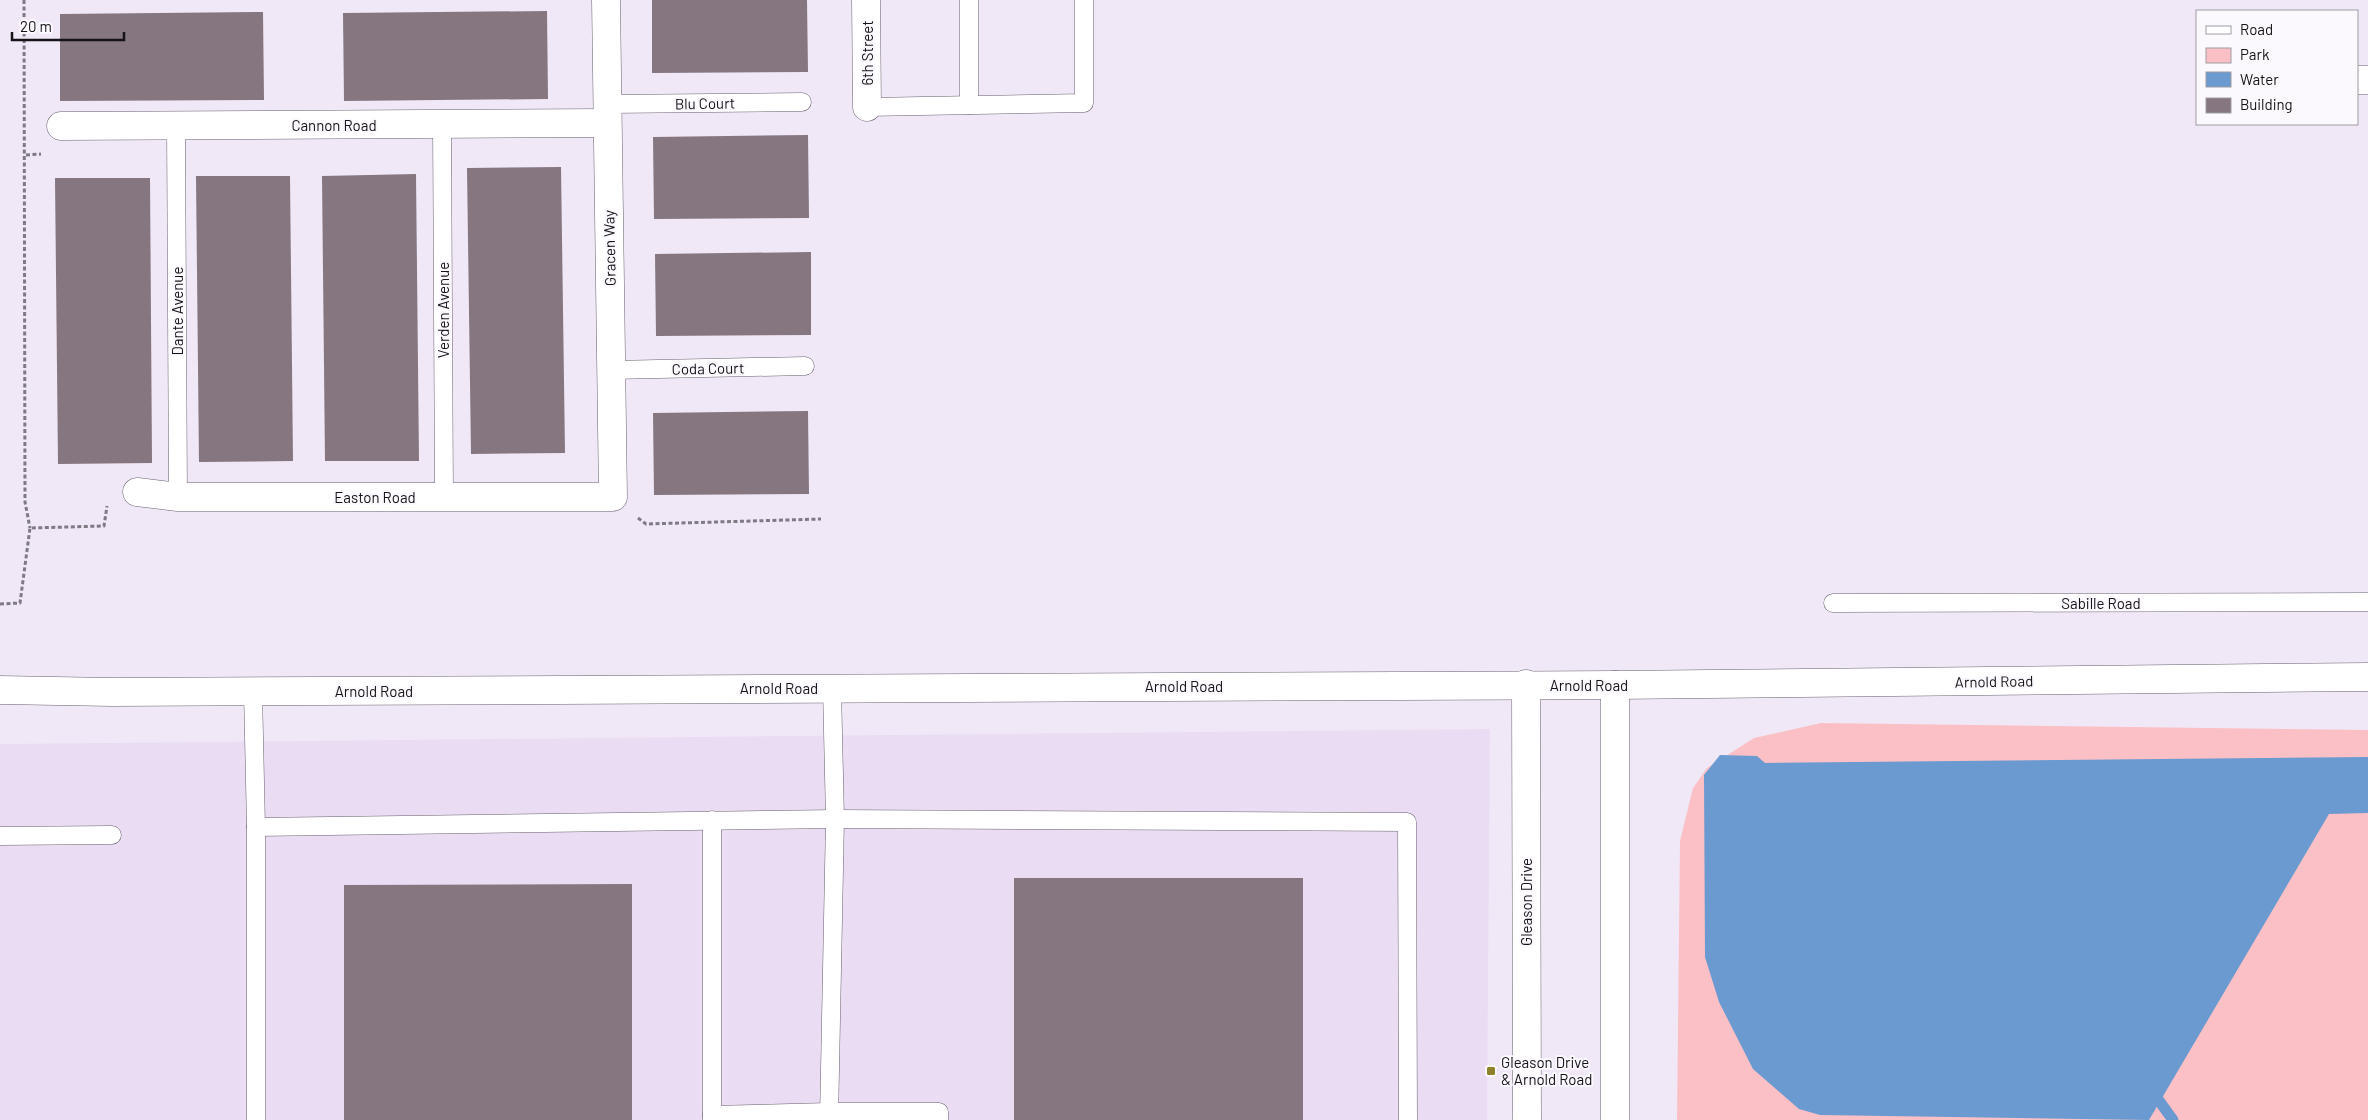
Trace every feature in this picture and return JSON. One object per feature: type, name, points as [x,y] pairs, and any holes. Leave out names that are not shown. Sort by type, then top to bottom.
[{"type":"street","name":"Gracen Way","points":[[606,0],[613,497]]},
{"type":"street","name":"6th Street","points":[[866,0],[867,107]]},
{"type":"street","name":"Cannon Road","points":[[61,126],[442,124],[607,114]]},
{"type":"street","name":"Easton Road","points":[[137,492],[178,497],[613,497]]},
{"type":"street","name":"Arnold Road","points":[[0,690],[253,691],[1615,685],[2368,677]]},
{"type":"street","name":"Gleason Drive","points":[[1526,684],[1527,1120]]},
{"type":"street","points":[[1615,685],[1615,1120]]},
{"type":"lane","points":[[969,0],[969,106]]},
{"type":"lane","points":[[867,107],[1084,104],[1084,0]]},
{"type":"lane","name":"Blu Court","points":[[607,114],[802,102]]},
{"type":"lane","name":"Verden Avenue","points":[[442,124],[444,497]]},
{"type":"lane","name":"Dante Avenue","points":[[176,125],[178,497]]},
{"type":"lane","name":"Coda Court","points":[[611,370],[805,366]]},
{"type":"lane","name":"Sabille Road","points":[[1833,604],[2368,602]]},
{"type":"lane","points":[[829,1116],[835,819],[832,688]]},
{"type":"lane","points":[[253,691],[256,827],[256,1120]]},
{"type":"lane","points":[[256,827],[835,819],[1407,822],[1408,1120]]},
{"type":"lane","points":[[712,820],[712,1117],[829,1116],[939,1112],[939,1120]]},
{"type":"lane","points":[[0,836],[112,835]]},
{"type":"path","points":[[0,604],[20,602],[30,528],[25,502],[24,0]]},
{"type":"path","points":[[30,528],[104,526],[108,492],[137,492]]},
{"type":"path","points":[[613,497],[646,524],[821,519]]},
{"type":"shaded area","points":[[1490,729],[1487,1120],[0,1120],[0,744]]},
{"type":"green space","points":[[1821,723],[2368,730],[2368,1120],[1677,1120],[1680,841],[1693,788],[1707,768],[1754,738]]},
{"type":"water","points":[[1720,755],[1757,756],[1765,763],[2368,757],[2368,813],[2329,814],[2149,1120],[1820,1115],[1799,1109],[1753,1069],[1719,1002],[1705,957],[1704,775]]},
{"type":"building","points":[[652,0],[807,0],[808,72],[652,73]]},
{"type":"building","points":[[547,11],[548,99],[344,101],[343,13]]},
{"type":"building","points":[[263,12],[264,100],[60,101],[60,14]]},
{"type":"building","points":[[808,135],[809,218],[654,219],[653,137]]},
{"type":"building","points":[[561,167],[565,453],[471,454],[467,168]]},
{"type":"building","points":[[416,174],[419,461],[325,461],[322,176]]},
{"type":"building","points":[[196,176],[290,176],[293,461],[199,462]]},
{"type":"building","points":[[55,178],[150,178],[152,463],[58,464]]},
{"type":"building","points":[[811,252],[811,335],[656,336],[655,254]]},
{"type":"building","points":[[808,411],[809,494],[654,495],[653,413]]},
{"type":"building","points":[[1014,878],[1303,878],[1303,1120],[1014,1120]]},
{"type":"building","points":[[632,884],[632,1120],[344,1120],[344,885]]},
{"type":"waterway","points":[[2152,1091],[2173,1120]]},
{"type":"place","name":"Gleason Drive & Arnold Road","points":[[1491,1071]]}]
